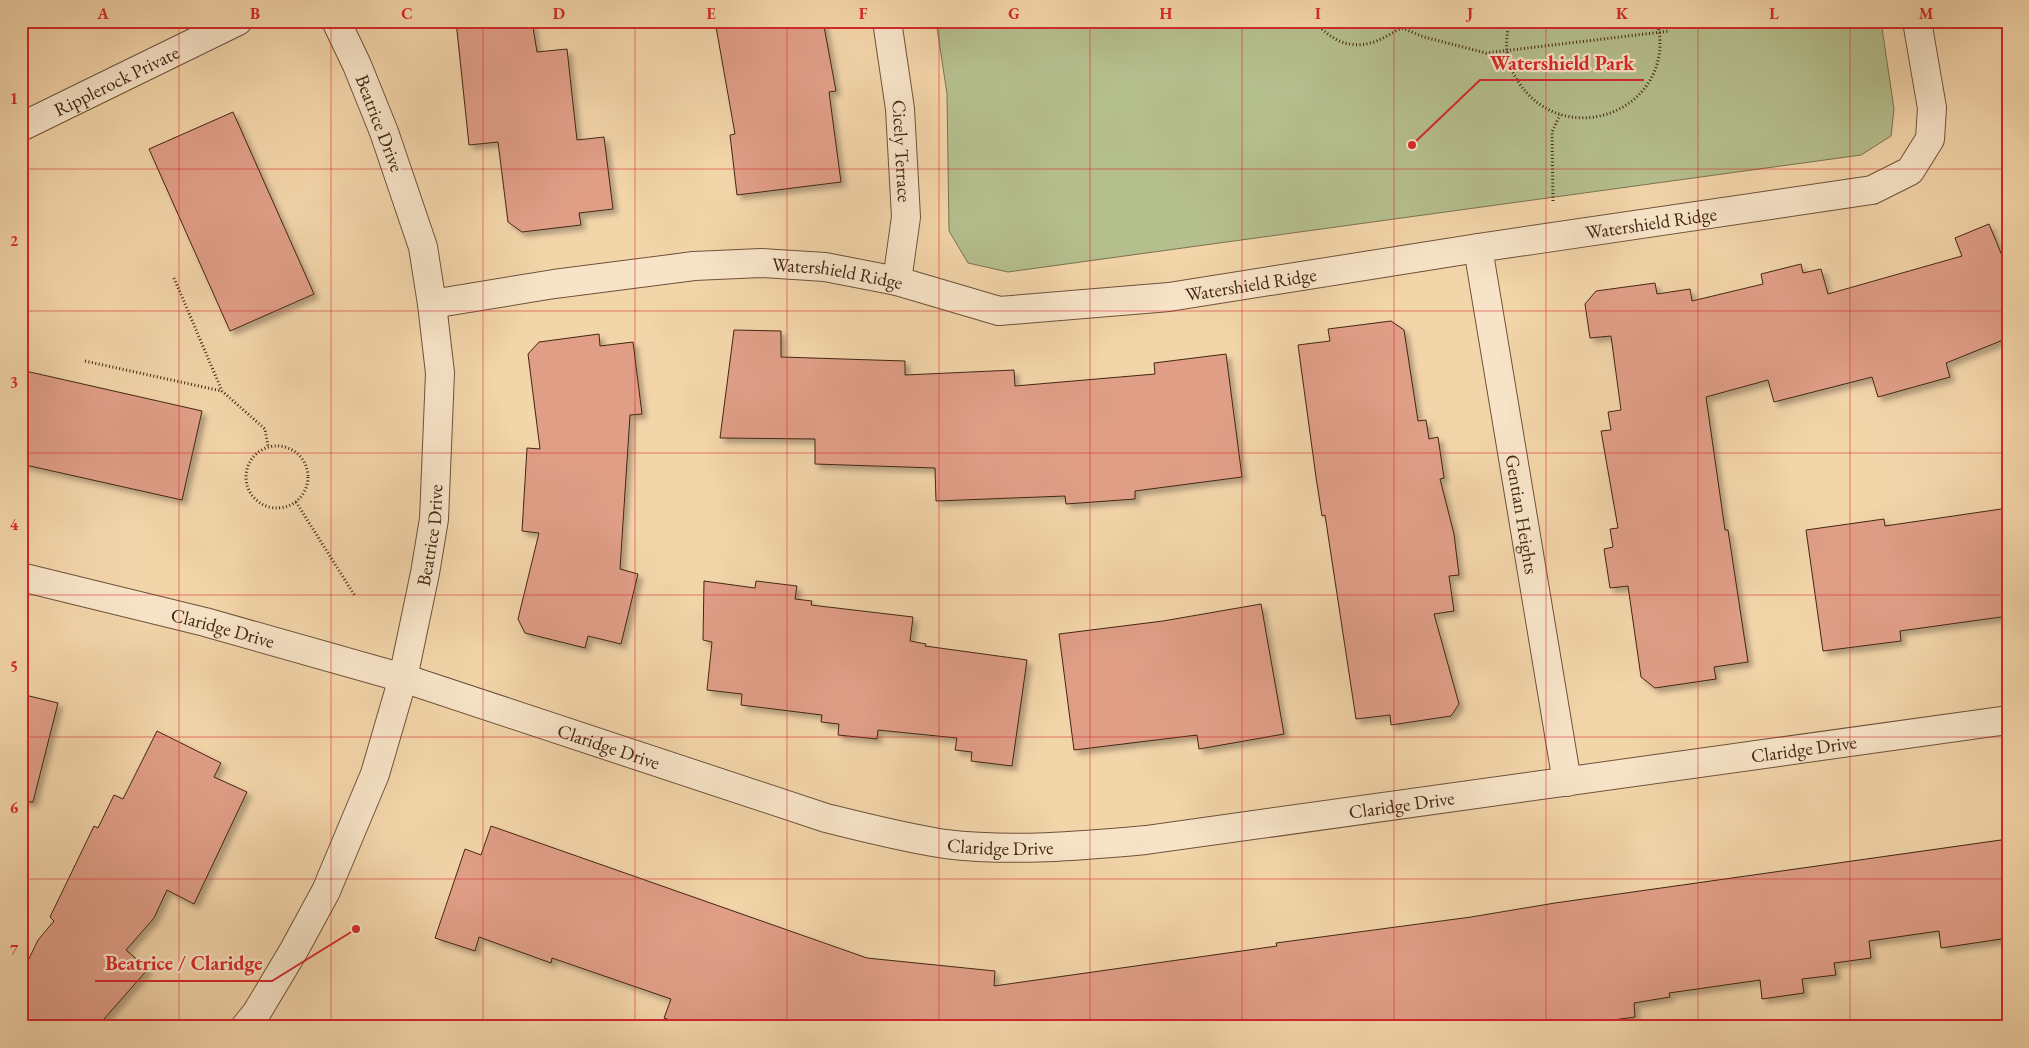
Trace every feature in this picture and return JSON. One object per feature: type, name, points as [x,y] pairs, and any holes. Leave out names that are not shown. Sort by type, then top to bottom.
[{"type":"street","name":"Ripplerock Private","points":[[21,127],[238,21]]},
{"type":"street","name":"Beatrice Drive","points":[[245,1027],[257,1012],[326,891],[375,774],[404,678],[434,518],[440,373],[423,247],[402,182],[357,65],[336,21]]},
{"type":"street","name":"Cicely Terrace","points":[[887,21],[900,109],[906,217],[897,281]]},
{"type":"street","name":"Watershield Ridge","points":[[432,304],[554,284],[704,266],[761,263],[825,267],[897,281],[999,310],[1169,297],[1478,248],[1872,190],[1910,171],[1930,139],[1932,108],[1917,21]]},
{"type":"street","name":"Gentian Heights","points":[[1478,248],[1566,782]]},
{"type":"street","name":"Claridge Drive","points":[[21,577],[205,622],[404,678],[826,818],[887,834],[946,844],[1005,847],[1073,846],[1146,840],[2008,720]]},
{"type":"path","points":[[1315,21],[1324,32],[1338,41],[1355,45],[1372,43],[1402,28],[1424,37],[1486,54],[1670,31]]},
{"type":"path","points":[[1402,28],[1403,21]]},
{"type":"path","points":[[1510,21],[1507,30],[1506,52],[1512,73],[1524,91],[1540,106],[1560,116],[1582,120],[1604,117],[1624,108],[1640,94],[1653,75],[1659,54],[1660,33],[1657,21]]},
{"type":"path","points":[[1553,202],[1552,132],[1560,116]]},
{"type":"path","points":[[174,278],[222,391],[265,430],[268,446]]},
{"type":"path","points":[[86,362],[222,391]]},
{"type":"path","points":[[268,446],[283,446],[296,452],[305,462],[308,476],[305,489],[296,502],[285,507],[271,508],[258,502],[249,491],[246,478],[248,464],[256,453],[268,446]]},
{"type":"path","points":[[296,502],[355,596]]},
{"type":"green space","points":[[936,21],[1881,21],[1894,109],[1891,136],[1861,155],[1008,272],[968,263],[949,231],[947,94]]},
{"type":"building","points":[[456,21],[532,21],[537,52],[567,49],[577,140],[604,137],[613,209],[579,213],[581,225],[522,232],[508,222],[498,142],[469,145]]},
{"type":"building","points":[[715,21],[823,21],[836,91],[829,92],[841,182],[737,195],[730,135],[735,134]]},
{"type":"building","points":[[233,112],[314,294],[230,331],[149,149]]},
{"type":"building","points":[[1989,224],[2008,270],[2008,338],[1946,363],[1950,377],[1878,397],[1872,377],[1774,402],[1768,380],[1706,397],[1725,530],[1728,530],[1748,662],[1714,667],[1716,679],[1655,688],[1641,677],[1628,586],[1610,588],[1604,549],[1613,547],[1610,529],[1618,528],[1601,431],[1611,430],[1608,412],[1621,410],[1611,336],[1590,338],[1585,304],[1596,291],[1655,283],[1657,294],[1690,289],[1692,301],[1763,284],[1761,274],[1801,264],[1803,273],[1821,269],[1828,294],[1962,256],[1955,238]]},
{"type":"building","points":[[1391,321],[1404,330],[1418,421],[1426,420],[1429,439],[1438,437],[1444,478],[1440,479],[1454,534],[1459,575],[1449,576],[1454,611],[1434,614],[1459,704],[1451,716],[1391,725],[1390,715],[1356,719],[1325,515],[1322,516],[1298,345],[1330,341],[1328,329]]},
{"type":"building","points":[[734,330],[781,331],[781,357],[905,361],[905,375],[1014,370],[1015,386],[1155,374],[1154,363],[1226,354],[1242,477],[1135,491],[1135,499],[1066,504],[1065,496],[936,501],[935,468],[815,464],[815,439],[720,438]]},
{"type":"building","points":[[599,334],[600,346],[633,342],[642,414],[630,415],[620,569],[638,574],[621,644],[588,636],[585,648],[525,633],[518,619],[539,533],[522,531],[527,448],[540,449],[528,354],[539,342]]},
{"type":"building","points":[[21,370],[202,411],[182,500],[21,464]]},
{"type":"building","points":[[2008,508],[2008,616],[1900,631],[1901,641],[1823,651],[1806,530],[1884,519],[1885,526]]},
{"type":"building","points":[[704,581],[755,588],[756,581],[797,586],[795,599],[812,601],[811,605],[913,617],[910,641],[926,644],[925,646],[1027,660],[1012,766],[971,761],[972,752],[955,750],[957,738],[878,730],[877,739],[838,735],[839,724],[821,722],[822,715],[741,705],[742,694],[707,690],[712,642],[703,640]]},
{"type":"building","points":[[1261,604],[1284,734],[1199,749],[1197,735],[1074,750],[1059,634],[1163,621]]},
{"type":"building","points":[[21,694],[58,703],[33,802],[21,801]]},
{"type":"building","points":[[157,731],[221,763],[214,777],[247,792],[194,904],[167,890],[154,918],[126,950],[148,969],[97,1027],[21,1027],[21,975],[38,940],[54,921],[50,917],[94,826],[98,828],[114,795],[123,799]]},
{"type":"building","points":[[491,826],[867,958],[995,971],[994,986],[1277,946],[1276,943],[1471,917],[1555,903],[2008,839],[2008,938],[1941,948],[1939,931],[1869,941],[1871,958],[1834,963],[1836,975],[1802,979],[1804,993],[1762,999],[1760,980],[1669,993],[1670,997],[1634,1003],[1635,1017],[1562,1027],[691,1027],[664,1018],[671,999],[552,958],[551,963],[479,937],[475,951],[435,938],[465,849],[481,855]]},
{"type":"place","name":"Watershield Park","points":[[1412,145]]},
{"type":"place","name":"Beatrice / Claridge","points":[[356,929]]}]
